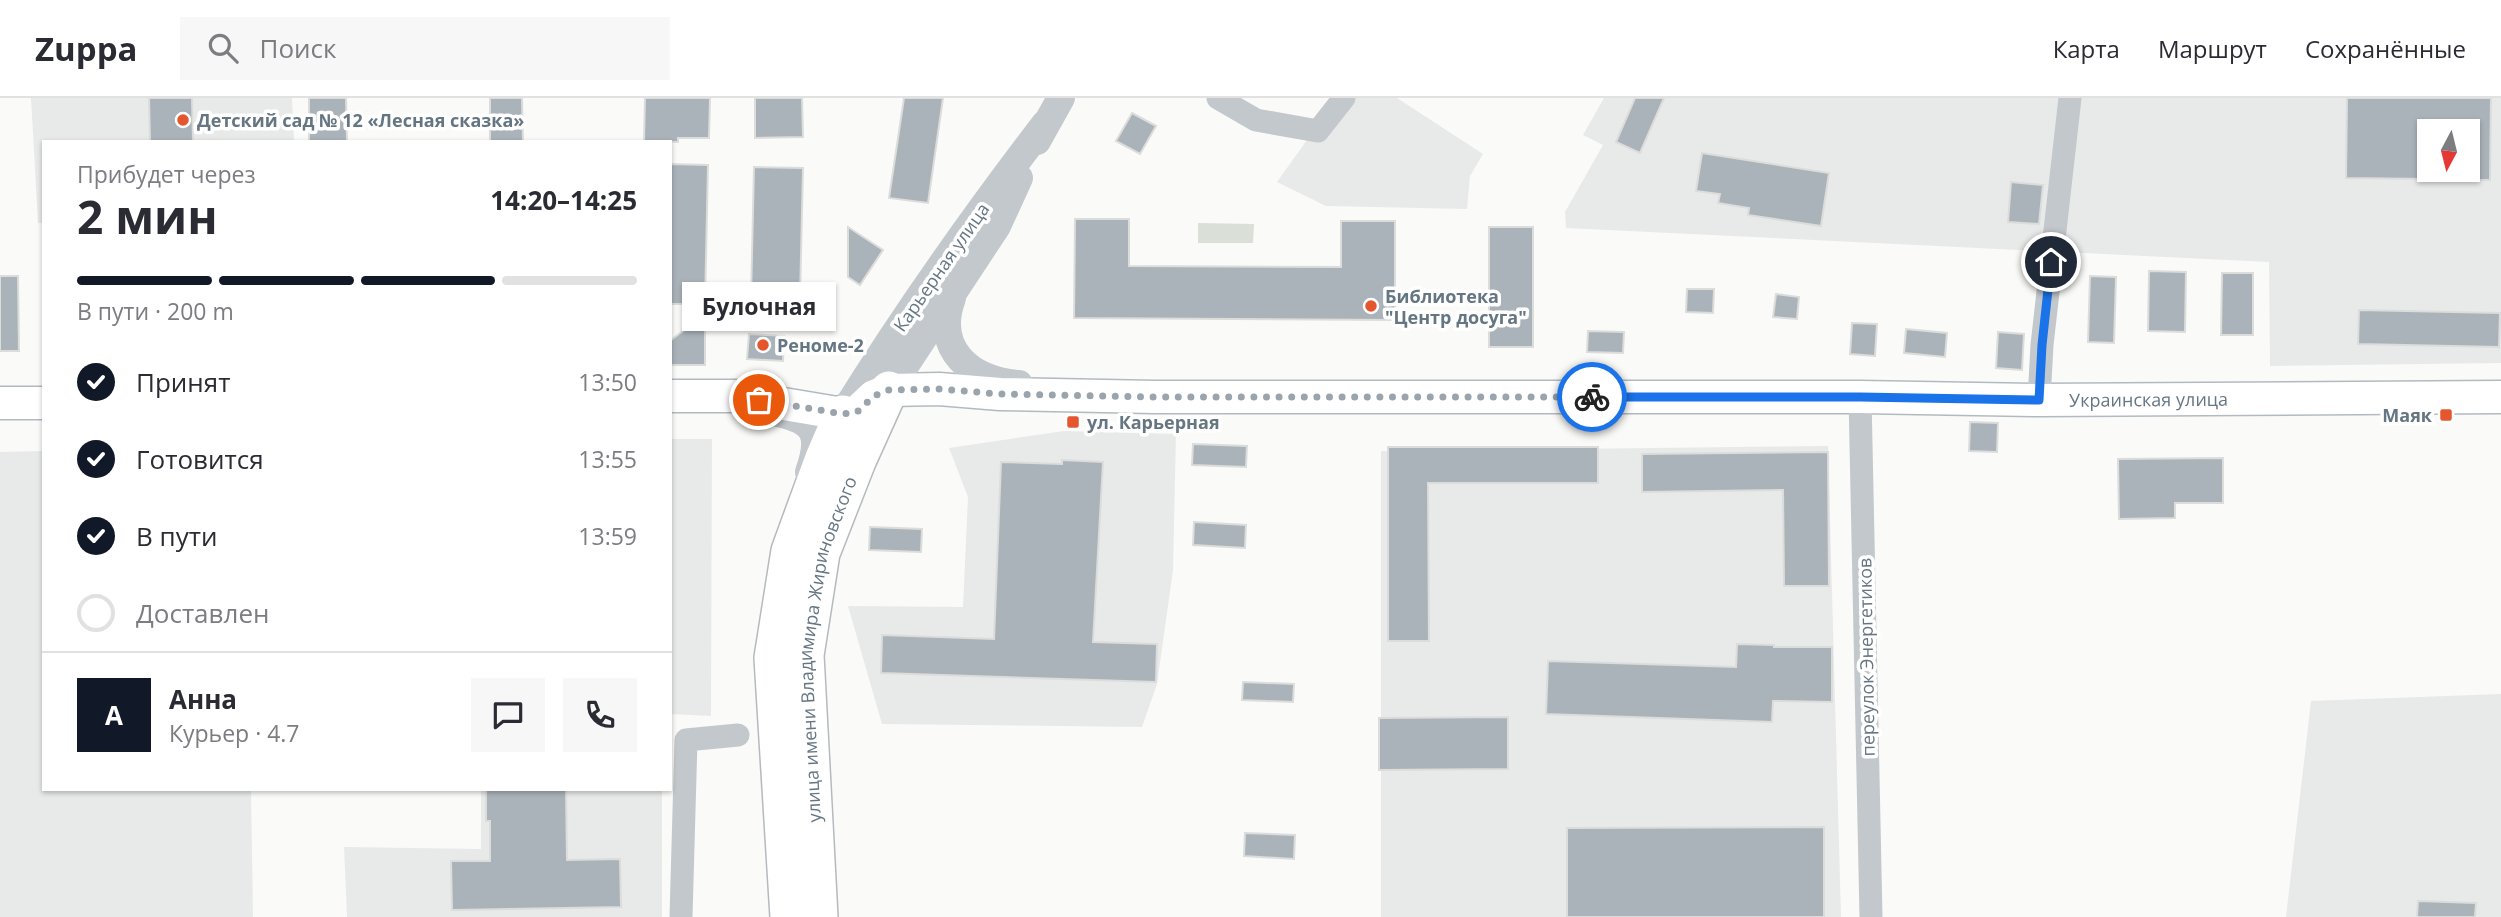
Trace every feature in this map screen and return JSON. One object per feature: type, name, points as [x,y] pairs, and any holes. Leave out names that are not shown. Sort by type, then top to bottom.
[{"type":"main road","name":"Украинская улица","points":[[888,390],[939,389],[1000,394],[1143,397],[1860,397],[2039,400],[2501,397]]},
{"type":"main road","points":[[679,396],[736,396],[843,414],[857,412],[874,396],[888,390]]},
{"type":"main road","name":"улица имени Владимира Жириновского","points":[[820,917],[805,655],[821,553],[888,390]]},
{"type":"main road","points":[[0,403],[42,403]]},
{"type":"main road","name":"улица имени Владимира Жириновского","points":[[789,917],[774,659],[790,551],[843,414]]},
{"type":"street","name":"Карьерная улица","points":[[843,414],[880,354],[973,219],[1045,124],[1061,98]]},
{"type":"street","points":[[1218,98],[1256,120],[1318,131],[1344,98]]},
{"type":"street","points":[[2039,400],[2042,345],[2070,98]]},
{"type":"street","name":"Карьерная улица","points":[[888,390],[997,226],[1045,124]]},
{"type":"street","points":[[957,287],[948,308],[948,334],[955,352],[972,371],[999,383],[1085,388],[1143,397]]},
{"type":"street","points":[[679,396],[798,418],[808,424],[816,443],[815,455],[795,511],[790,551]]},
{"type":"street","name":"переулок Энергетиков","points":[[1860,397],[1871,917]]},
{"type":"street","points":[[681,917],[686,740],[738,735]]},
{"type":"shaded area","name":"Детский сад № 12 «Лесная сказка»","points":[[31,98],[292,98],[294,140],[42,140],[42,223],[38,223]]},
{"type":"shaded area","points":[[1337,98],[1397,98],[1483,154],[1470,176],[1467,209],[1326,206],[1277,182]]},
{"type":"shaded area","points":[[1604,98],[2501,98],[2501,363],[2270,366],[2269,262],[1566,228],[1565,212],[1603,145],[1583,135]]},
{"type":"shaded area","points":[[1198,223],[1254,224],[1253,243],[1198,243]]},
{"type":"shaded area","points":[[1064,431],[1176,434],[1173,570],[1157,684],[1142,727],[882,724],[848,606],[963,607],[968,497],[949,448]]},
{"type":"shaded area","points":[[672,439],[712,439],[711,716],[672,714]]},
{"type":"shaded area","points":[[1828,446],[1841,917],[1381,917],[1381,451]]},
{"type":"shaded area","points":[[42,451],[42,791],[251,791],[253,917],[0,917],[0,452]]},
{"type":"shaded area","points":[[2501,694],[2501,917],[2286,917],[2311,701]]},
{"type":"shaded area","points":[[481,791],[662,791],[662,917],[347,917],[344,847],[481,849]]},
{"type":"building","points":[[149,98],[192,98],[193,140],[150,140]]},
{"type":"building","points":[[309,98],[346,98],[347,140],[309,140]]},
{"type":"building","points":[[490,98],[522,98],[523,140],[490,140]]},
{"type":"building","points":[[645,98],[710,98],[709,138],[678,138],[678,142],[644,140]]},
{"type":"building","points":[[755,98],[802,98],[803,137],[755,138]]},
{"type":"building","points":[[904,98],[943,98],[928,203],[889,198]]},
{"type":"building","points":[[1635,98],[1664,98],[1640,153],[1616,142]]},
{"type":"building","points":[[2347,98],[2491,98],[2490,180],[2480,180],[2480,119],[2417,119],[2417,179],[2346,178]]},
{"type":"building","points":[[1132,113],[1156,126],[1140,154],[1116,141]]},
{"type":"building","points":[[1702,153],[1829,173],[1821,226],[1748,215],[1749,208],[1718,203],[1720,194],[1696,191]]},
{"type":"building","points":[[672,164],[708,165],[705,304],[672,304]]},
{"type":"building","points":[[754,167],[803,168],[800,299],[751,298]]},
{"type":"building","points":[[2011,182],[2043,185],[2039,224],[2008,222]]},
{"type":"building","points":[[1075,219],[1129,219],[1129,266],[1341,267],[1341,221],[1395,221],[1395,320],[1074,318]]},
{"type":"building","points":[[848,227],[883,250],[860,285],[848,277]]},
{"type":"building","points":[[1489,227],[1533,227],[1533,347],[1489,347]]},
{"type":"building","points":[[2149,271],[2186,272],[2185,332],[2148,331]]},
{"type":"building","points":[[2222,273],[2253,273],[2253,335],[2221,335]]},
{"type":"building","points":[[0,276],[18,276],[19,351],[0,351]]},
{"type":"building","points":[[2090,276],[2116,277],[2114,343],[2088,342]]},
{"type":"building","points":[[1687,289],[1714,289],[1713,313],[1686,312]]},
{"type":"building","points":[[1776,294],[1799,297],[1797,319],[1773,317]]},
{"type":"building","points":[[2359,310],[2500,313],[2499,347],[2358,344]]},
{"type":"building","points":[[705,313],[705,365],[672,365],[672,339]]},
{"type":"building","points":[[1852,323],[1877,324],[1875,356],[1850,354]]},
{"type":"building","points":[[1906,329],[1947,333],[1945,357],[1904,353]]},
{"type":"building","points":[[1588,331],[1624,332],[1623,353],[1587,352]]},
{"type":"building","points":[[1998,332],[2024,334],[2022,370],[1996,368]]},
{"type":"building","points":[[749,334],[784,336],[783,361],[747,359]]},
{"type":"building","points":[[1970,422],[1998,423],[1997,452],[1969,451]]},
{"type":"building","points":[[1193,444],[1247,446],[1246,467],[1192,465]]},
{"type":"building","points":[[1388,447],[1598,447],[1598,483],[1428,483],[1429,641],[1388,641]]},
{"type":"building","points":[[1828,452],[1829,586],[1784,586],[1783,490],[1642,492],[1642,454]]},
{"type":"building","points":[[2223,458],[2223,503],[2175,503],[2175,518],[2119,519],[2118,459]]},
{"type":"building","points":[[1062,460],[1103,462],[1093,642],[1157,644],[1156,682],[881,673],[882,635],[994,639],[1001,462],[1062,464]]},
{"type":"building","points":[[1194,522],[1246,525],[1245,548],[1193,545]]},
{"type":"building","points":[[870,527],[922,529],[921,552],[869,550]]},
{"type":"building","points":[[1737,644],[1832,647],[1832,702],[1773,701],[1772,722],[1546,714],[1548,661],[1736,667]]},
{"type":"building","points":[[1243,682],[1294,684],[1293,702],[1242,700]]},
{"type":"building","points":[[1508,717],[1508,769],[1379,770],[1379,718]]},
{"type":"building","points":[[486,791],[566,791],[567,860],[620,859],[621,907],[452,910],[451,861],[490,861],[490,821],[486,821]]},
{"type":"building","points":[[1824,827],[1824,917],[1567,917],[1567,828]]},
{"type":"building","points":[[1245,833],[1295,835],[1294,859],[1244,856]]},
{"type":"building","points":[[2418,901],[2476,903],[2475,917],[2417,917]]},
{"type":"way so far","points":[[759,400],[843,414],[857,412],[874,396],[888,390],[939,389],[1000,394],[1155,397],[1592,397]]},
{"type":"place","name":"Детский сад № 12 «Лесная сказка»","points":[[183,120]]},
{"type":"place","name":"Библиотека \"Центр досуга\"","points":[[1371,306]]},
{"type":"place","name":"Реноме-2","points":[[763,345]]},
{"type":"place","name":"Булочная","points":[[759,400]]},
{"type":"place","name":"Маяк","points":[[2446,415]]},
{"type":"place","name":"ул. Карьерная","points":[[1073,422]]},
{"type":"route","points":[[1592,397],[2039,400],[2051,262]]}]
